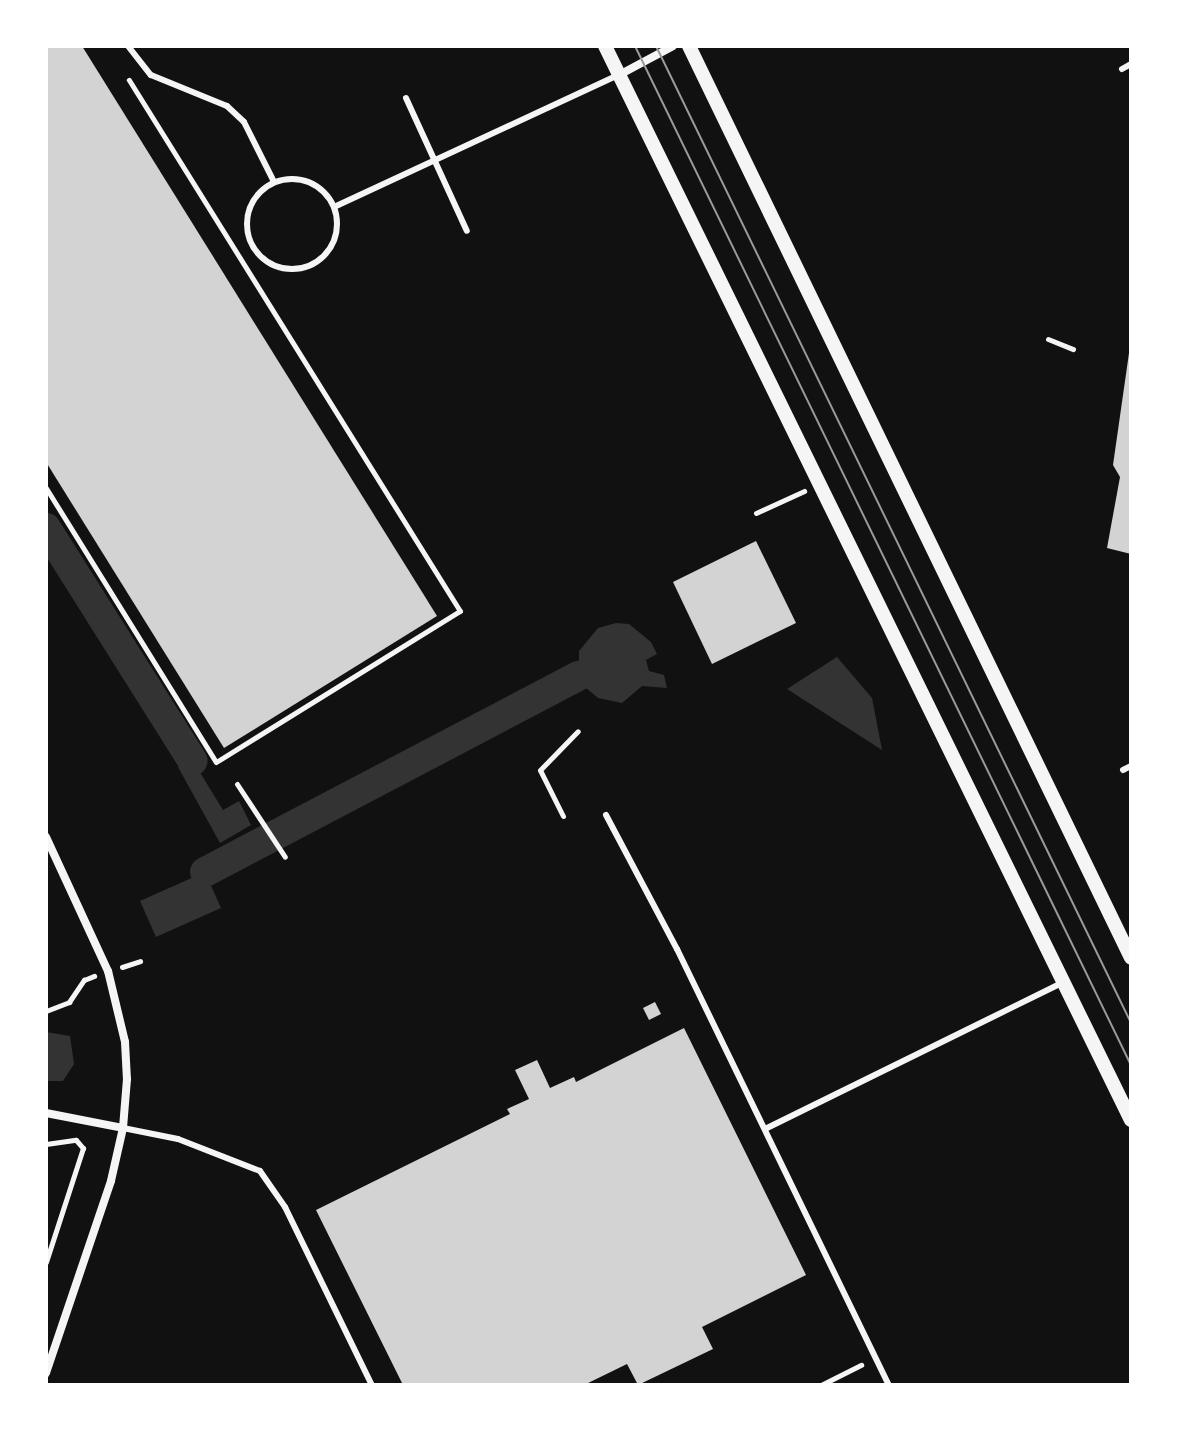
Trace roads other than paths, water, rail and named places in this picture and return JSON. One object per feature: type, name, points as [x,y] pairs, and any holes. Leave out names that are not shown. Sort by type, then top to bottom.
[{"type":"street","points":[[605,46],[1131,1120]]},
{"type":"street","points":[[619,75],[673,46]]},
{"type":"street","points":[[689,46],[1131,958]]},
{"type":"street","points":[[46,837],[96,941],[117,1001],[126,1053],[123,1128],[111,1181],[46,1373]]},
{"type":"street","points":[[46,1113],[123,1128]]},
{"type":"lane","points":[[128,46],[151,75],[227,106],[244,122],[274,182]]},
{"type":"lane","points":[[1122,69],[1131,64]]},
{"type":"lane","points":[[334,207],[619,75]]},
{"type":"lane","points":[[406,98],[467,231]]},
{"type":"lane","points":[[288,179],[316,185],[334,207],[336,234],[322,257],[297,269],[269,263],[250,242],[247,214],[262,189],[274,182],[288,179]]},
{"type":"lane","points":[[1123,770],[1131,766]]},
{"type":"lane","points":[[606,815],[765,1129],[889,1385]]},
{"type":"lane","points":[[765,1129],[1064,982]]},
{"type":"lane","points":[[123,1128],[178,1139],[260,1171],[285,1207],[372,1385]]},
{"type":"waterway","points":[[46,528],[193,761]]},
{"type":"waterway","points":[[205,872],[579,676]]},
{"type":"tram line","points":[[635,46],[1131,1065]]},
{"type":"tram line","points":[[656,46],[1131,1023]]}]
